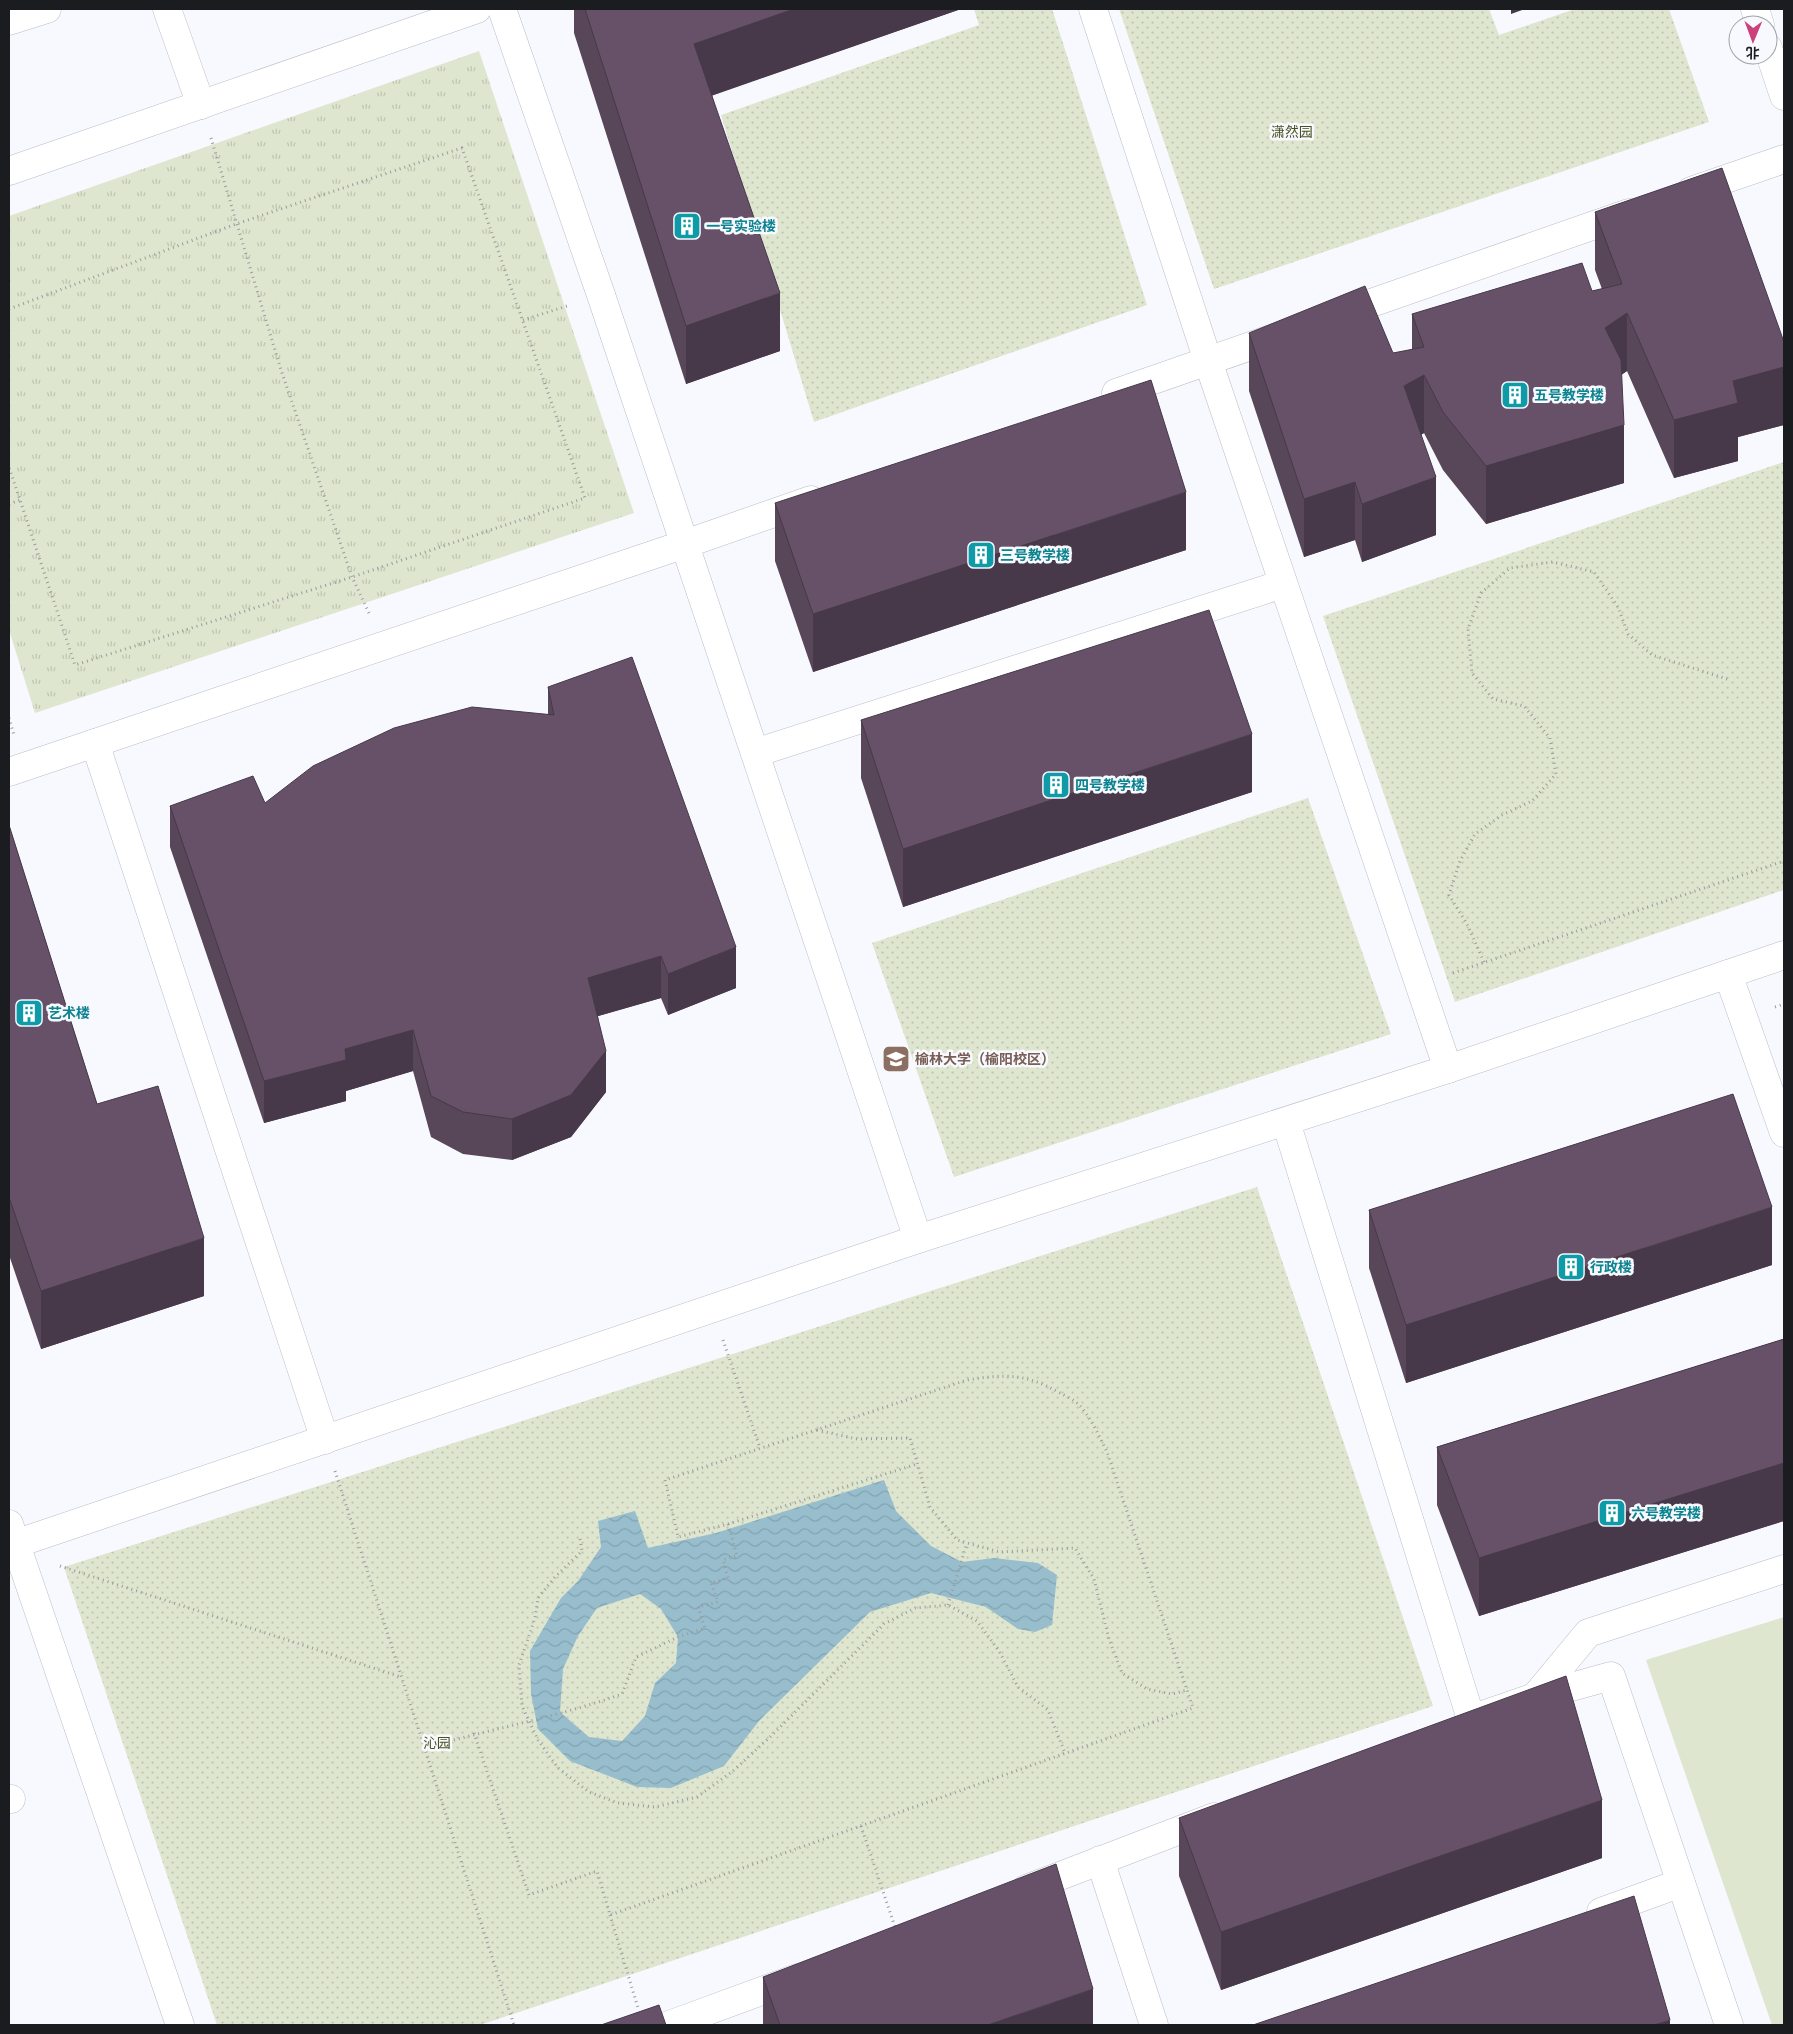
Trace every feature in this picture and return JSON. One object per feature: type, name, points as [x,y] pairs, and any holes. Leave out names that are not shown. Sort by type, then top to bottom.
[{"type":"street","points":[[9,22],[47,9]]},
{"type":"street","points":[[167,9],[201,105]]},
{"type":"street","points":[[9,171],[477,9]]},
{"type":"street","points":[[502,9],[601,295],[918,1239]]},
{"type":"street","points":[[1093,9],[1208,361],[1448,1069]]},
{"type":"street","points":[[1774,65],[1784,96]]},
{"type":"street","points":[[1096,400],[1784,159]]},
{"type":"street","points":[[9,772],[834,492]]},
{"type":"street","points":[[755,753],[1283,584]]},
{"type":"street","points":[[95,743],[325,1440]]},
{"type":"street","points":[[180,2025],[11,1538],[325,1440],[918,1239],[1448,1069],[1784,955]]},
{"type":"street","points":[[1728,974],[1784,1133]]},
{"type":"street","points":[[1286,1122],[1461,1722],[1535,1697],[1611,1676],[1729,2025]]},
{"type":"street","points":[[1535,1697],[1588,1633],[1784,1569]]},
{"type":"street","points":[[999,1899],[1239,1807]]},
{"type":"street","points":[[1100,1860],[1154,2025]]},
{"type":"street","points":[[1579,1920],[1681,1883]]},
{"type":"street","points":[[669,2025],[702,2020],[817,1970]]},
{"type":"path","points":[[201,105],[281,370],[352,577],[383,646]]},
{"type":"path","points":[[9,309],[236,224],[462,148],[585,498],[352,577],[76,665],[9,467]]},
{"type":"path","points":[[523,320],[601,295]]},
{"type":"path","points":[[9,504],[20,500]]},
{"type":"path","points":[[1730,680],[1652,655],[1628,634],[1618,607],[1594,572],[1554,562],[1510,568],[1482,593],[1468,629],[1472,673],[1493,699],[1524,706],[1550,738],[1556,774],[1532,801],[1502,816],[1475,834],[1460,861],[1449,895],[1467,924],[1484,962],[1784,861]]},
{"type":"path","points":[[711,1309],[760,1448]]},
{"type":"path","points":[[610,1915],[1193,1708],[1107,1452],[1094,1427],[1077,1402],[1050,1387],[1023,1377],[996,1376],[967,1380],[665,1480],[678,1537],[728,1524],[917,1464]]},
{"type":"path","points":[[816,1430],[857,1439],[910,1438],[930,1506],[957,1540],[999,1552],[1075,1548],[1094,1580],[1109,1639],[1122,1673],[1147,1689],[1172,1694],[1187,1690]]},
{"type":"path","points":[[325,1440],[514,2025]]},
{"type":"path","points":[[425,1748],[474,1733],[592,1705],[622,1694],[636,1657],[678,1637],[705,1628],[698,1606],[718,1602],[711,1584],[728,1578],[723,1560],[736,1556],[728,1524]]},
{"type":"path","points":[[11,1538],[64,1568],[402,1677]]},
{"type":"path","points":[[580,1539],[582,1551],[555,1577],[538,1598],[535,1618],[519,1665],[522,1706],[538,1740],[558,1768],[589,1792],[618,1803],[655,1807],[697,1797],[733,1771],[769,1738],[884,1624],[915,1608],[948,1605],[977,1621],[999,1650],[1018,1687],[1048,1710],[1065,1753]]},
{"type":"path","points":[[948,1605],[967,1543]]},
{"type":"path","points":[[474,1733],[529,1895],[598,1871],[640,2016]]},
{"type":"path","points":[[861,1826],[899,1938]]},
{"type":"green space","points":[[974,9],[1052,9],[1147,305],[814,422],[721,115],[979,25]]},
{"type":"green space","name":"潇然园","points":[[1119,9],[1489,9],[1499,35],[1575,9],[1669,9],[1709,122],[1214,289]]},
{"type":"green space","points":[[479,51],[634,513],[35,713],[9,630],[9,216]]},
{"type":"green space","points":[[1784,462],[1784,890],[1455,1002],[1323,616]]},
{"type":"green space","points":[[1308,798],[1391,1034],[954,1177],[872,943]]},
{"type":"green space","name":"沁园","points":[[1257,1187],[1433,1706],[480,2025],[217,2025],[64,1567]]},
{"type":"green space","points":[[1784,1617],[1784,2025],[1772,2025],[1646,1660]]},
{"type":"water","points":[[884,1480],[896,1511],[931,1546],[962,1562],[994,1558],[1038,1563],[1057,1575],[1052,1625],[1035,1632],[1018,1629],[986,1607],[931,1593],[870,1612],[759,1721],[724,1766],[671,1788],[637,1787],[570,1761],[538,1729],[531,1694],[530,1651],[561,1598],[578,1581],[601,1547],[598,1521],[635,1511],[648,1548],[716,1533]],"holes":[[[640,1594],[661,1609],[678,1637],[676,1663],[655,1683],[645,1716],[622,1741],[589,1737],[560,1712],[563,1669],[578,1636],[597,1608]]]},
{"type":"building","points":[[585,9],[794,9],[694,44],[780,293],[686,326]]},
{"type":"building","name":"五号教学楼","points":[[1722,168],[1784,342],[1784,367],[1733,381],[1738,403],[1674,420],[1627,313],[1605,328],[1621,360],[1624,425],[1486,466],[1443,412],[1424,375],[1404,386],[1436,477],[1362,504],[1355,482],[1304,499],[1249,333],[1365,286],[1393,353],[1424,347],[1412,314],[1582,263],[1592,291],[1622,284],[1595,212]]},
{"type":"building","points":[[1151,380],[1186,492],[813,614],[775,503]]},
{"type":"building","points":[[1209,610],[1252,734],[903,849],[861,720]]},
{"type":"building","points":[[632,657],[736,947],[668,974],[661,956],[588,978],[606,1051],[571,1095],[512,1119],[463,1112],[431,1096],[413,1030],[345,1049],[346,1060],[264,1081],[170,806],[253,776],[265,803],[313,766],[394,728],[472,707],[554,715],[548,687]]},
{"type":"building","name":"艺术楼","points":[[9,825],[97,1104],[158,1086],[204,1238],[41,1291],[9,1197]]},
{"type":"building","points":[[1733,1094],[1772,1207],[1406,1325],[1369,1210]]},
{"type":"building","points":[[1784,1339],[1784,1463],[1479,1558],[1437,1447]]},
{"type":"building","points":[[1566,1676],[1602,1800],[1221,1932],[1179,1818]]},
{"type":"building","points":[[1056,1864],[1093,1989],[988,2025],[780,2025],[763,1977]]},
{"type":"building","points":[[1634,1896],[1670,2020],[1654,2025],[1253,2025]]},
{"type":"building","points":[[659,2005],[666,2025],[601,2025]]},
{"type":"place","name":"一号实验楼","points":[[687,226]]},
{"type":"place","name":"五号教学楼","points":[[1515,395]]},
{"type":"place","name":"三号教学楼","points":[[981,555]]},
{"type":"place","name":"四号教学楼","points":[[1056,785]]},
{"type":"place","name":"艺术楼","points":[[29,1013]]},
{"type":"place","name":"榆林大学（榆阳校区）","points":[[896,1059]]},
{"type":"place","name":"行政楼","points":[[1571,1267]]},
{"type":"place","name":"六号教学楼","points":[[1612,1513]]}]
